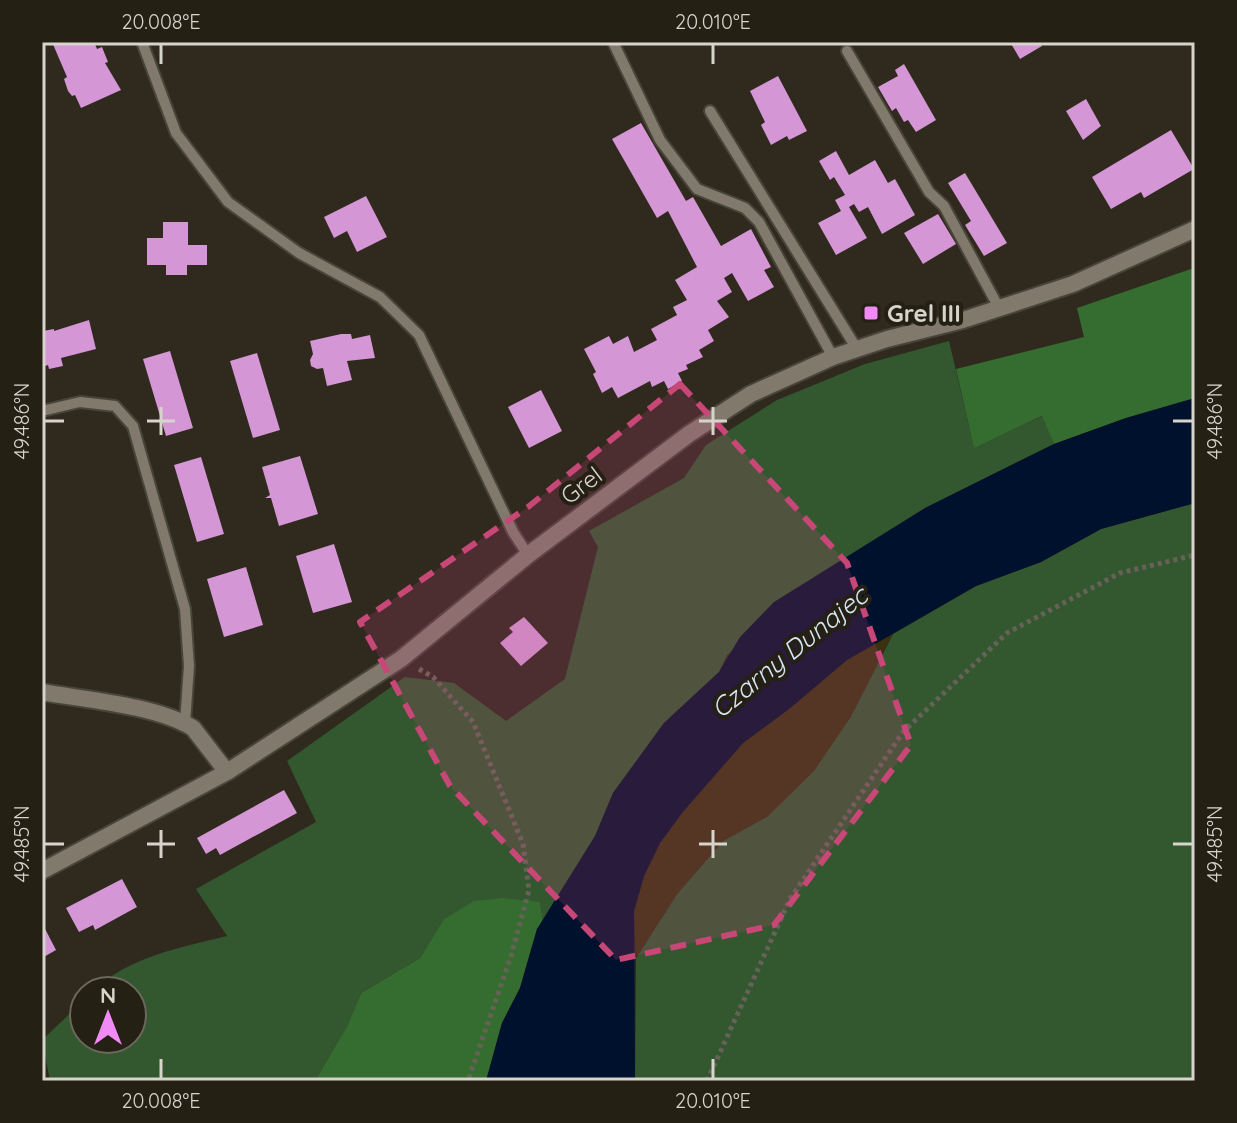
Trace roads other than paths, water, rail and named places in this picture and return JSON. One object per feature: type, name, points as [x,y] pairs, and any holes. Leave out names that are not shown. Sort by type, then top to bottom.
[{"type":"street","name":"Grel","points":[[42,871],[227,772],[401,659],[528,555],[751,394],[833,357],[1073,284],[1195,229]]},
{"type":"street","points":[[42,692],[159,713],[185,723],[193,728],[227,772]]},
{"type":"lane","points":[[142,42],[176,133],[228,202],[299,253],[380,297],[419,335],[513,532],[528,555]]},
{"type":"lane","points":[[613,42],[660,140],[697,189],[745,208],[759,222],[833,357]]},
{"type":"lane","points":[[847,51],[929,192],[944,206],[999,308]]},
{"type":"lane","points":[[710,111],[857,349]]},
{"type":"lane","points":[[42,411],[80,402],[115,406],[133,426],[185,609],[189,666],[185,723]]},
{"type":"water","name":"Czarny Dunajec","points":[[1195,398],[1195,503],[1101,529],[1041,562],[976,586],[847,660],[743,743],[682,813],[660,843],[644,876],[634,911],[635,1081],[486,1081],[502,1023],[520,988],[537,929],[595,836],[613,793],[664,723],[719,672],[740,637],[774,602],[925,508],[1054,444]]},
{"type":"place","name":"Grel III","points":[[871,313]]}]
